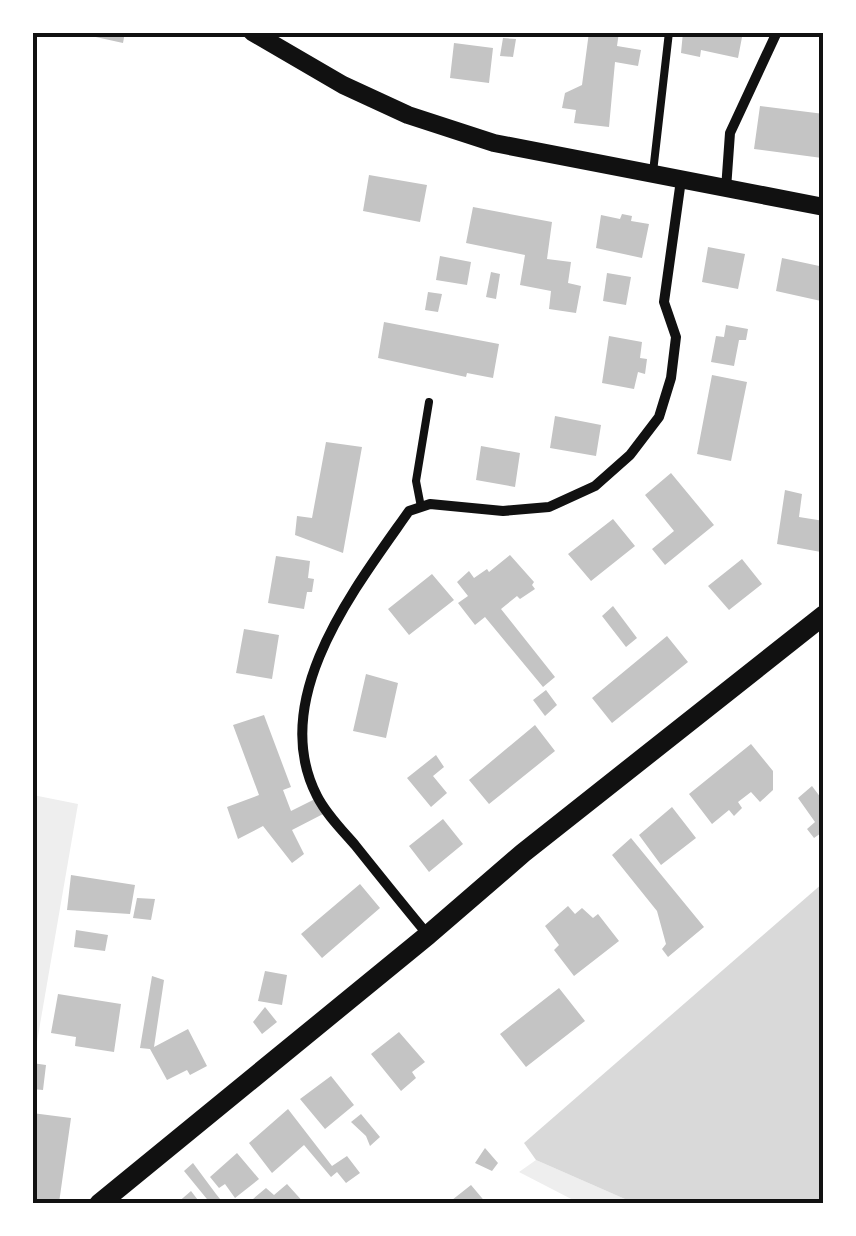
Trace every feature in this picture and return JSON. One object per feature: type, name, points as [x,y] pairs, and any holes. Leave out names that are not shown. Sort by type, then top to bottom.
[{"type":"main road","points":[[99,1204],[428,935],[522,853],[824,615]]},
{"type":"street","points":[[252,32],[344,85],[408,115],[516,150],[824,208]]},
{"type":"street","points":[[726,189],[730,133],[777,32]]},
{"type":"street","points":[[428,935],[317,797],[304,758],[301,725],[306,688],[335,625],[409,511],[430,504],[502,511],[550,507],[594,486],[630,455],[659,417],[671,378],[676,338],[664,302],[681,180]]},
{"type":"lane","points":[[652,175],[670,32]]},
{"type":"lane","points":[[421,507],[416,482],[429,402]]},
{"type":"shaded area","points":[[33,795],[78,804],[33,1065]]},
{"type":"shaded area","points":[[823,883],[823,1203],[634,1203],[536,1160],[524,1143]]},
{"type":"shaded area","points":[[536,1160],[634,1203],[579,1203],[519,1172]]},
{"type":"building","points":[[73,32],[125,32],[123,43]]},
{"type":"building","points":[[589,32],[619,32],[617,46],[641,50],[638,66],[615,62],[609,127],[574,123],[576,110],[562,108],[565,93],[582,85]]},
{"type":"building","points":[[683,32],[743,32],[738,58],[701,50],[700,57],[681,53]]},
{"type":"building","points":[[503,38],[516,39],[513,57],[500,56]]},
{"type":"building","points":[[454,43],[493,48],[489,83],[450,78]]},
{"type":"building","points":[[760,106],[824,114],[822,158],[754,149]]},
{"type":"building","points":[[369,175],[427,185],[420,222],[363,211]]},
{"type":"building","points":[[473,207],[552,222],[547,259],[571,262],[568,283],[581,286],[576,313],[549,309],[551,291],[520,285],[525,255],[466,243]]},
{"type":"building","points":[[622,214],[632,216],[631,221],[649,224],[642,258],[596,248],[601,215],[620,219]]},
{"type":"building","points":[[708,247],[745,254],[738,289],[702,282]]},
{"type":"building","points":[[440,256],[471,262],[467,285],[436,280]]},
{"type":"building","points":[[782,258],[824,267],[821,301],[776,291]]},
{"type":"building","points":[[491,272],[500,274],[496,299],[486,297]]},
{"type":"building","points":[[607,273],[631,277],[626,305],[603,301]]},
{"type":"building","points":[[428,292],[442,294],[438,312],[425,310]]},
{"type":"building","points":[[384,322],[499,344],[493,378],[467,373],[466,377],[378,358]]},
{"type":"building","points":[[726,325],[748,329],[746,340],[739,340],[734,366],[711,362],[716,336],[724,337]]},
{"type":"building","points":[[609,336],[642,342],[640,358],[647,359],[645,374],[638,372],[634,389],[602,383]]},
{"type":"building","points":[[712,375],[747,382],[731,461],[697,454]]},
{"type":"building","points":[[555,416],[601,425],[596,456],[550,448]]},
{"type":"building","points":[[326,442],[362,447],[343,553],[295,535],[297,516],[312,518]]},
{"type":"building","points":[[481,446],[520,453],[515,487],[476,480]]},
{"type":"building","points":[[671,473],[714,525],[665,565],[652,549],[674,531],[645,495]]},
{"type":"building","points":[[785,490],[802,494],[799,517],[824,521],[821,552],[777,544]]},
{"type":"building","points":[[613,519],[635,546],[591,581],[568,554]]},
{"type":"building","points":[[510,555],[534,582],[535,589],[520,599],[517,596],[501,609],[555,677],[543,687],[485,617],[475,625],[458,603],[468,596],[457,582],[469,571],[474,578],[487,569],[489,572]]},
{"type":"building","points":[[276,556],[310,561],[308,578],[314,579],[304,609],[268,603]]},
{"type":"building","points":[[742,559],[762,584],[729,610],[708,586]]},
{"type":"building","points":[[432,574],[454,600],[409,635],[388,609]]},
{"type":"building","points":[[613,606],[637,638],[626,647],[602,616]]},
{"type":"building","points":[[244,629],[279,635],[272,679],[236,673]]},
{"type":"building","points":[[667,636],[688,662],[612,723],[592,698]]},
{"type":"building","points":[[366,674],[398,683],[386,738],[353,731]]},
{"type":"building","points":[[546,690],[557,705],[545,716],[533,700]]},
{"type":"building","points":[[264,715],[291,787],[283,790],[291,811],[317,798],[325,813],[292,830],[304,854],[292,863],[263,826],[238,839],[227,807],[259,795],[233,725]]},
{"type":"building","points":[[535,725],[555,751],[489,804],[469,780]]},
{"type":"building","points":[[751,744],[773,771],[773,790],[760,802],[751,792],[738,802],[742,808],[734,816],[729,810],[712,824],[689,794]]},
{"type":"building","points":[[436,755],[444,767],[433,776],[447,793],[431,807],[407,778]]},
{"type":"building","points":[[812,786],[824,802],[824,831],[814,838],[807,829],[815,822],[798,798]]},
{"type":"building","points":[[672,807],[696,838],[661,865],[639,835]]},
{"type":"building","points":[[443,819],[463,844],[429,872],[409,846]]},
{"type":"building","points":[[631,838],[704,927],[668,957],[662,949],[666,944],[657,911],[612,855]]},
{"type":"building","points":[[71,875],[135,885],[130,914],[67,910]]},
{"type":"building","points":[[360,884],[380,908],[322,958],[301,934]]},
{"type":"building","points":[[137,898],[155,899],[151,920],[133,918]]},
{"type":"building","points":[[568,906],[575,914],[582,908],[593,918],[598,914],[619,941],[574,976],[554,950],[559,945],[545,926]]},
{"type":"building","points":[[76,930],[108,935],[105,951],[74,947]]},
{"type":"building","points":[[265,971],[287,975],[282,1005],[258,1001]]},
{"type":"building","points":[[152,976],[164,980],[154,1047],[188,1029],[207,1066],[190,1075],[187,1070],[167,1080],[150,1049],[140,1048]]},
{"type":"building","points":[[559,988],[585,1021],[526,1067],[500,1034]]},
{"type":"building","points":[[58,994],[121,1004],[114,1052],[75,1046],[76,1037],[51,1033]]},
{"type":"building","points":[[265,1007],[277,1022],[262,1034],[253,1022]]},
{"type":"building","points":[[399,1032],[425,1062],[412,1072],[416,1078],[401,1091],[371,1054]]},
{"type":"building","points":[[32,1063],[46,1065],[43,1090],[32,1089]]},
{"type":"building","points":[[331,1076],[354,1105],[325,1129],[300,1099]]},
{"type":"building","points":[[288,1109],[332,1166],[347,1156],[360,1173],[346,1183],[337,1172],[331,1177],[304,1145],[272,1173],[249,1143]]},
{"type":"building","points":[[32,1113],[71,1118],[59,1203],[32,1199]]},
{"type":"building","points":[[361,1114],[380,1137],[370,1146],[366,1136],[351,1122]]},
{"type":"building","points":[[485,1148],[498,1163],[492,1171],[475,1163]]},
{"type":"building","points":[[237,1153],[259,1179],[235,1198],[225,1184],[219,1188],[210,1177]]},
{"type":"building","points":[[193,1163],[224,1204],[211,1204],[184,1171]]},
{"type":"building","points":[[287,1184],[305,1204],[247,1204],[266,1188],[274,1195]]},
{"type":"building","points":[[471,1185],[487,1204],[447,1204]]},
{"type":"building","points":[[191,1191],[201,1204],[176,1204]]}]
